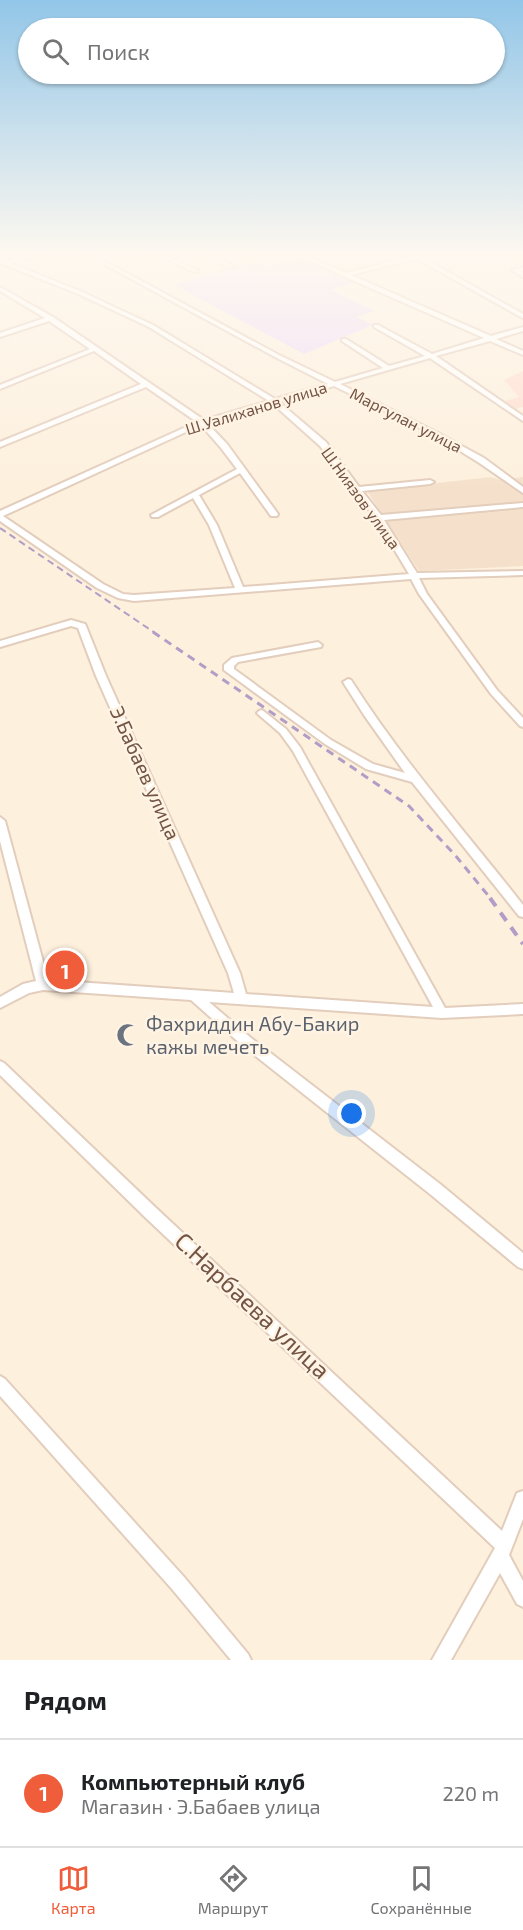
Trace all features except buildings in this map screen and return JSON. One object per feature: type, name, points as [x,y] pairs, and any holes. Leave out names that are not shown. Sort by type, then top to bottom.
[{"type":"street","points":[[73,333],[202,422],[219,440],[274,514]]},
{"type":"street","name":"Ш.Ниязов улица","points":[[163,333],[274,402],[323,444],[379,518],[423,594],[494,692],[523,724]]},
{"type":"street","name":"Маргулан улица","points":[[235,333],[459,446],[523,491]]},
{"type":"street","points":[[390,333],[431,356],[523,419]]},
{"type":"street","points":[[480,333],[523,353]]},
{"type":"street","name":"Ш.Уалиханов улица","points":[[0,516],[162,438],[202,422],[507,333]]},
{"type":"street","points":[[344,340],[388,368]]},
{"type":"street","points":[[0,387],[95,349]]},
{"type":"street","points":[[0,445],[146,384]]},
{"type":"street","points":[[155,515],[241,470]]},
{"type":"street","points":[[358,489],[430,482]]},
{"type":"street","points":[[194,494],[213,525],[240,590]]},
{"type":"street","points":[[379,518],[523,505]]},
{"type":"street","name":"Ш.Ниязов улица","points":[[0,516],[100,586],[121,597],[134,598],[414,576],[523,573]]},
{"type":"street","name":"Э.Бабаев улица","points":[[0,644],[71,622],[82,626],[101,676],[229,962],[242,999]]},
{"type":"street","points":[[318,645],[235,660],[229,665],[229,670],[328,742],[370,767],[417,780]]},
{"type":"street","points":[[348,682],[371,721],[523,913]]},
{"type":"street","points":[[262,713],[283,731],[297,749],[442,1013]]},
{"type":"street","points":[[0,821],[44,985]]},
{"type":"street","points":[[0,1003],[27,988],[44,985],[442,1013],[523,1009]]},
{"type":"street","points":[[193,996],[247,1042],[435,1189],[523,1262]]},
{"type":"street","name":"С.Нарбаева улица","points":[[0,1067],[502,1551],[523,1598]]},
{"type":"street","points":[[0,1384],[178,1583],[242,1660]]},
{"type":"street","points":[[441,1660],[502,1551],[523,1499]]},
{"type":"shaded area","points":[[265,333],[353,333],[304,354]]},
{"type":"shaded area","points":[[523,371],[523,407],[516,409],[505,401],[519,397],[504,380]]},
{"type":"shaded area","points":[[490,477],[501,480],[523,477],[523,566],[419,571],[367,491]]},
{"type":"railway","points":[[0,528],[155,633]]},
{"type":"railway","points":[[153,632],[409,806],[455,855],[491,899]]},
{"type":"railway","points":[[490,898],[523,944]]},
{"type":"place","name":"Компьютерный клуб","points":[[65,970]]},
{"type":"place","name":"Фахриддин Абу-Бакир кажы мечеть","points":[[128,1035]]}]
